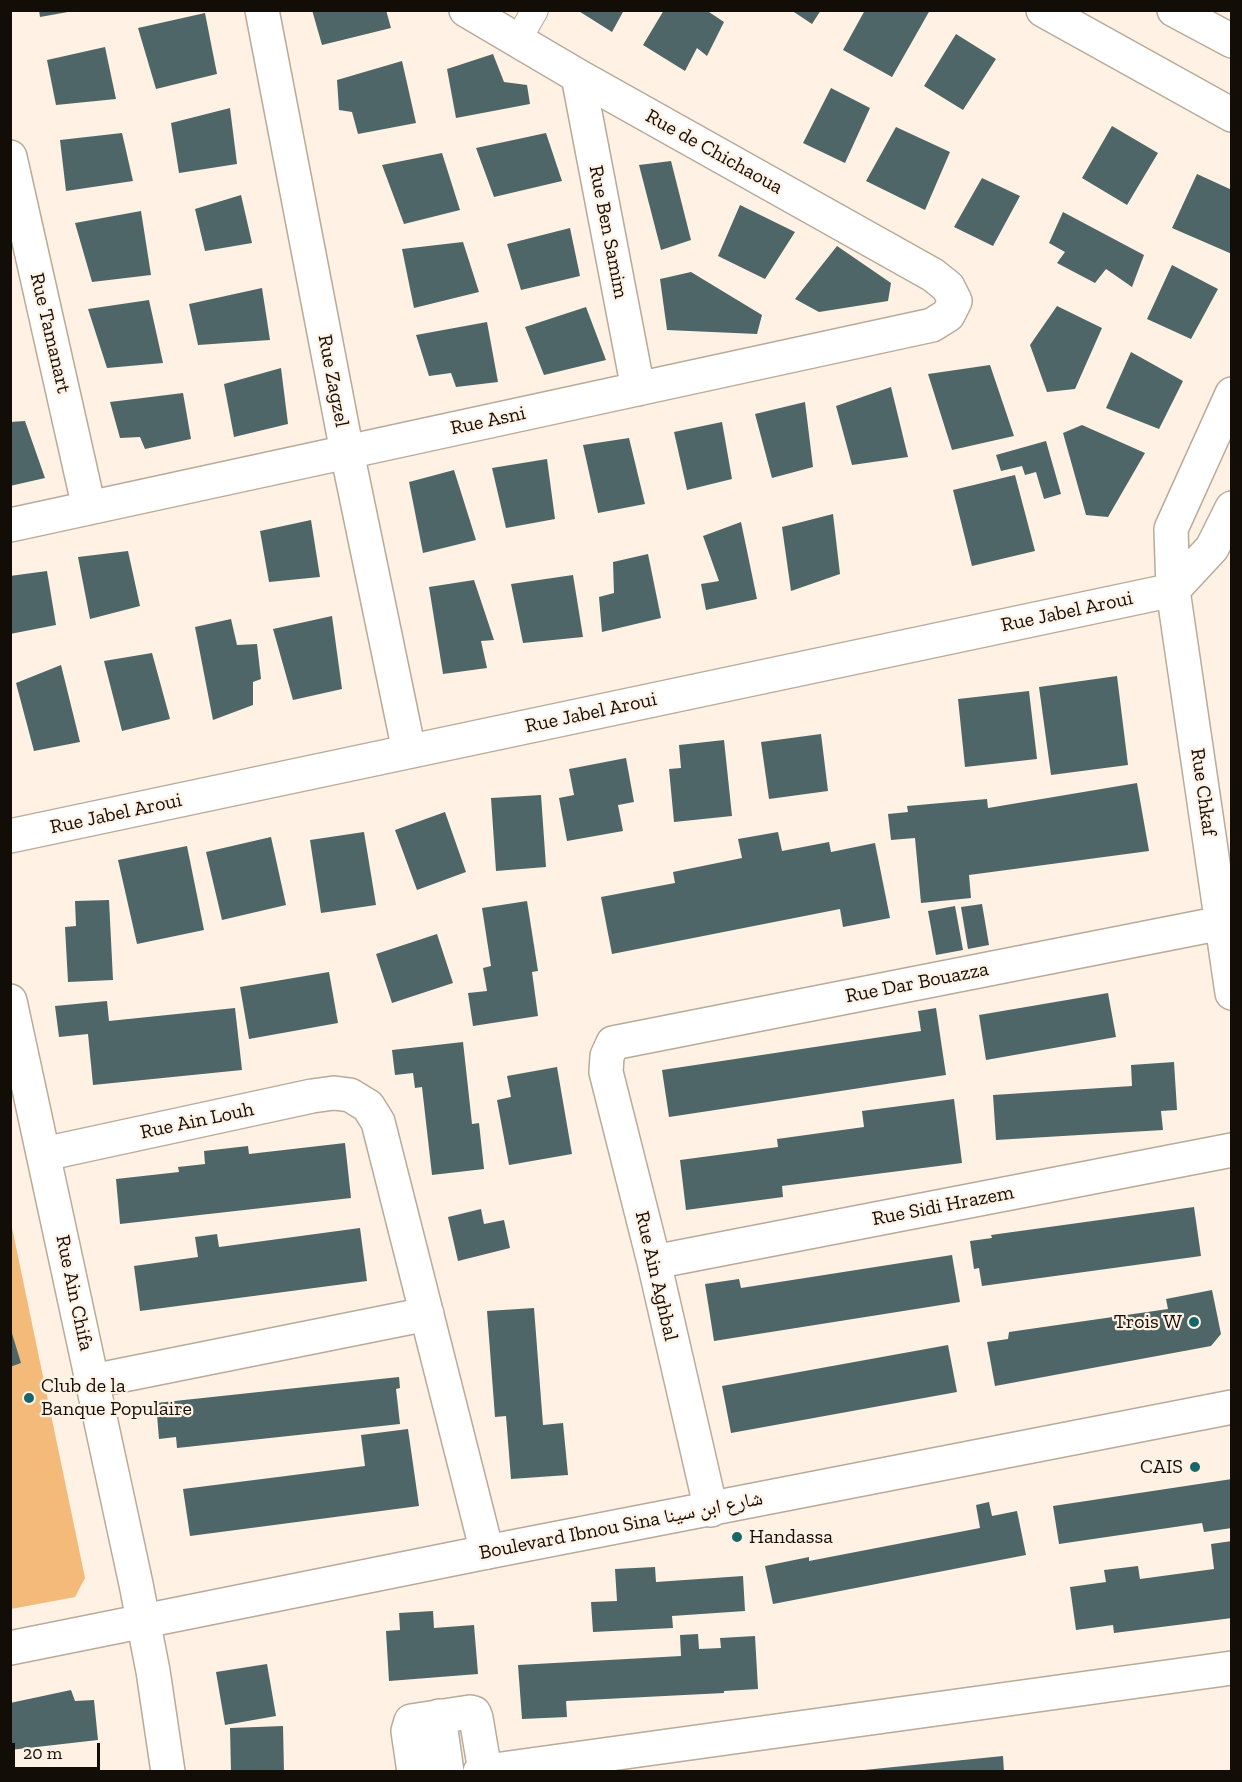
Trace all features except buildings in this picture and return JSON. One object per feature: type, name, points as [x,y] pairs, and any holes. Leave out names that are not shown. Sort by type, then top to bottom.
[{"type":"street","name":"Rue Zagzel","points":[[262,10],[347,452],[409,751]]},
{"type":"street","name":"Rue de Chichaoua","points":[[466,10],[578,76],[933,275],[948,287],[955,301]]},
{"type":"street","points":[[518,39],[534,10]]},
{"type":"street","points":[[1043,10],[1232,116]]},
{"type":"street","points":[[1174,10],[1232,41]]},
{"type":"street","name":"Rue Ben Samim","points":[[578,76],[638,389]]},
{"type":"street","name":"Rue Tamanart","points":[[10,157],[89,508]]},
{"type":"street","name":"Rue Asni","points":[[10,525],[932,325],[948,315],[955,301]]},
{"type":"street","name":"Rue Chkaf","points":[[1232,394],[1171,529],[1173,590],[1227,922],[1232,993]]},
{"type":"street","points":[[1173,590],[1212,548],[1232,508]]},
{"type":"street","name":"Rue Jabel Aroui","points":[[10,836],[1173,590]]},
{"type":"street","name":"Rue Dar Bouazza","points":[[612,1043],[1227,922]]},
{"type":"street","name":"Rue Ain Chifa","points":[[10,1001],[143,1621],[168,1772]]},
{"type":"street","name":"Rue Ain Aghbal","points":[[612,1043],[607,1056],[606,1072],[654,1262],[711,1510]]},
{"type":"street","name":"Rue Ain Louh","points":[[44,1154],[312,1096],[334,1093],[350,1095],[368,1106],[378,1122],[427,1314]]},
{"type":"street","name":"Rue Sidi Hrazem","points":[[654,1262],[1232,1150]]},
{"type":"street","points":[[93,1381],[427,1314],[488,1552]]},
{"type":"street","name":"Boulevard Ibnou Sina شارع ابن سينا","points":[[10,1648],[1232,1407]]},
{"type":"street","points":[[480,1772],[1232,1668]]},
{"type":"street","points":[[414,1772],[408,1731],[415,1719],[466,1712],[474,1713],[485,1771]]},
{"type":"street","points":[[439,1716],[447,1772]]},
{"type":"shaded area","name":"Club de la Banque Populaire","points":[[10,1218],[85,1578],[75,1597],[11,1609]]},
{"type":"place","name":"Trois W","points":[[1194,1322]]},
{"type":"place","name":"Club de la Banque Populaire","points":[[29,1398]]},
{"type":"place","name":"CAIS","points":[[1195,1467]]},
{"type":"place","name":"Handassa","points":[[737,1537]]}]
